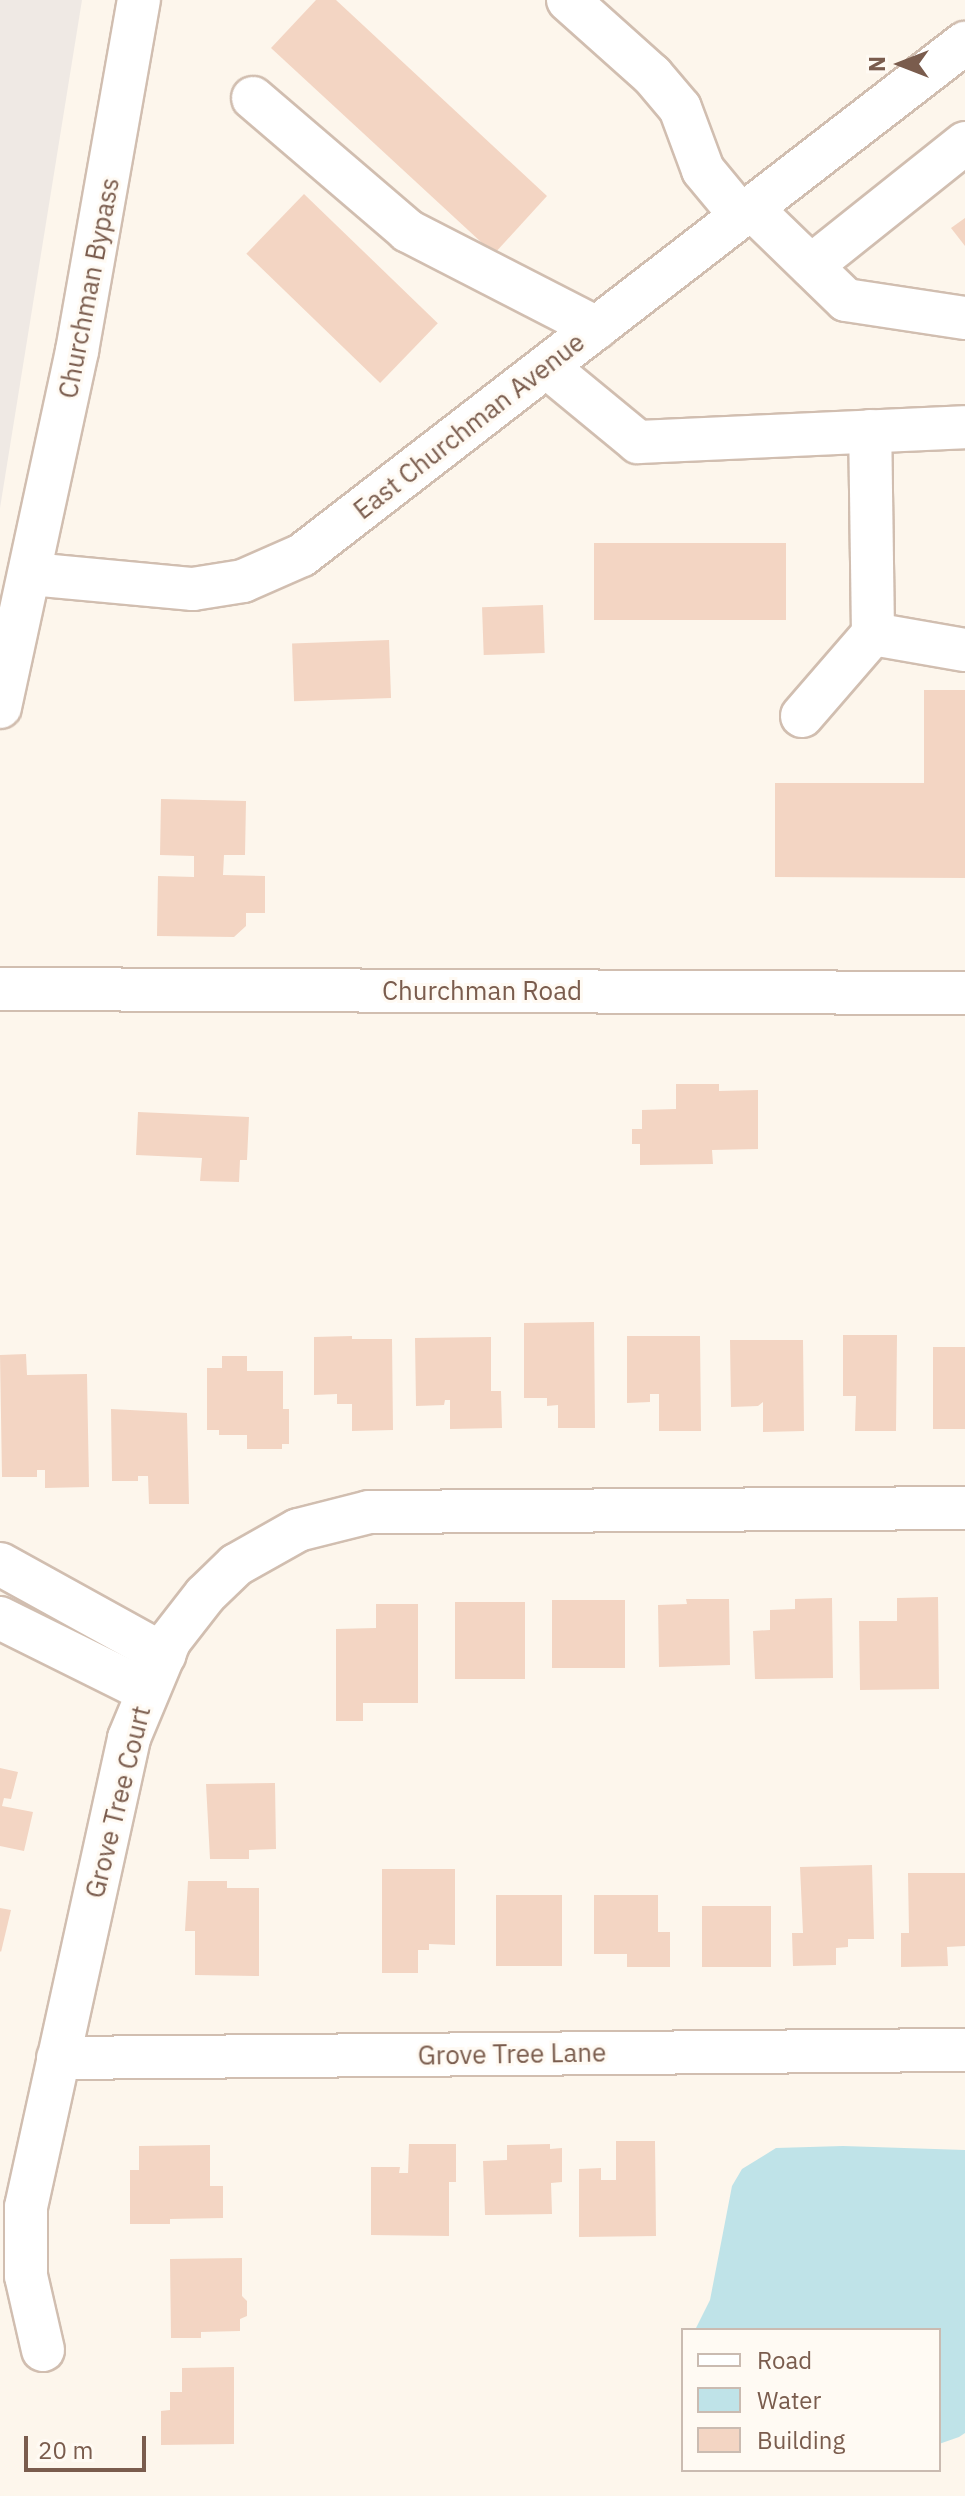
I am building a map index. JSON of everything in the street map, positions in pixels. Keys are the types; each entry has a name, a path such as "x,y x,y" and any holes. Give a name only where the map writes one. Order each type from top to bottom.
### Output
{"street":[{"name":"Churchman Bypass","path":"31,574 83,320 133,0"},
{"path":"568,0 652,75 680,108 703,170 846,300 965,318"},
{"name":"East Churchman Avenue","path":"31,574 193,589 228,585 274,570 302,555 965,43"},
{"path":"253,98 408,231 597,328"},
{"path":"811,266 965,143"},
{"path":"547,367 638,442 965,427"},
{"path":"802,716 873,634 870,431"},
{"path":"0,707 31,574"},
{"path":"873,634 965,650"},
{"name":"Churchman Road","path":"0,989 965,993"},
{"name":"Grove Tree Court","path":"43,2350 26,2276 26,2207 129,1738 177,1630 205,1595 236,1565 282,1537 316,1523 369,1512 965,1508"},
{"path":"0,1564 156,1673"},
{"path":"0,1618 156,1673"},
{"name":"Grove Tree Lane","path":"58,2058 965,2050"}],"shaded area":[{"path":"0,0 82,0 0,508"}],"water":[{"path":"843,2146 965,2150 965,2433 959,2437 941,2443 941,2328 696,2328 710,2300 732,2186 742,2169 776,2148"}],"building":[{"path":"316,0 336,0 547,196 494,254 271,48"},
{"path":"304,194 438,323 380,383 246,254"},
{"path":"965,218 965,246 951,228"},
{"path":"594,543 786,543 786,620 594,620"},
{"path":"543,605 545,653 484,655 482,607"},
{"path":"389,640 391,698 294,701 292,643"},
{"path":"924,690 965,690 965,878 775,877 775,783 924,783"},
{"path":"161,799 246,801 245,855 224,855 223,875 265,876 265,913 246,913 246,926 234,937 157,936 158,876 194,877 194,856 160,855"},
{"path":"676,1084 719,1084 719,1091 758,1090 758,1149 712,1150 713,1164 640,1165 640,1144 632,1144 632,1129 642,1129 642,1110 676,1109"},
{"path":"138,1112 249,1117 247,1160 240,1160 239,1182 200,1181 202,1158 136,1155"},
{"path":"594,1322 595,1428 558,1428 558,1405 547,1406 547,1398 524,1398 524,1323"},
{"path":"843,1335 897,1335 896,1431 855,1431 856,1396 843,1396"},
{"path":"352,1336 352,1339 392,1339 393,1430 352,1431 352,1404 337,1404 337,1394 314,1395 314,1337"},
{"path":"627,1336 700,1336 701,1431 659,1431 659,1394 650,1394 650,1402 627,1403"},
{"path":"491,1337 491,1391 501,1391 502,1428 450,1429 450,1400 445,1400 444,1405 416,1406 415,1338"},
{"path":"730,1340 803,1340 804,1431 763,1432 763,1402 758,1406 731,1407"},
{"path":"933,1347 965,1347 965,1429 933,1429"},
{"path":"26,1354 27,1375 87,1374 89,1487 45,1488 45,1470 37,1470 37,1477 2,1477 0,1355"},
{"path":"222,1356 247,1356 247,1371 283,1371 283,1409 289,1409 289,1444 282,1444 282,1449 247,1449 247,1435 219,1435 219,1430 207,1430 207,1368 222,1368"},
{"path":"111,1409 187,1413 189,1504 149,1504 148,1476 138,1476 138,1481 112,1481"},
{"path":"938,1597 939,1689 860,1690 859,1621 897,1621 897,1598"},
{"path":"832,1598 833,1678 755,1679 753,1631 770,1630 770,1610 795,1609 795,1599"},
{"path":"686,1599 729,1599 730,1665 659,1667 658,1605 687,1604"},
{"path":"552,1600 625,1600 625,1668 552,1668"},
{"path":"455,1602 525,1602 525,1679 455,1679"},
{"path":"376,1604 418,1604 418,1703 363,1703 363,1721 336,1721 336,1629 376,1628"},
{"path":"0,1768 18,1772 11,1799 4,1798 2,1806 33,1812 24,1851 0,1846"},
{"path":"275,1783 276,1849 249,1850 249,1859 210,1859 206,1784"},
{"path":"872,1865 874,1939 848,1939 848,1947 836,1948 836,1965 793,1966 792,1933 803,1933 800,1867"},
{"path":"382,1869 455,1869 455,1945 429,1944 429,1950 418,1950 418,1973 382,1973"},
{"path":"908,1873 965,1873 965,1946 947,1947 948,1966 901,1967 901,1933 909,1933"},
{"path":"188,1881 227,1881 227,1888 259,1888 259,1976 195,1975 195,1931 185,1931"},
{"path":"496,1895 562,1895 562,1966 496,1966"},
{"path":"594,1895 658,1895 658,1932 670,1932 670,1967 627,1967 627,1954 594,1954"},
{"path":"702,1906 771,1906 771,1967 702,1967"},
{"path":"0,1908 11,1910 1,1952 0,1951"},
{"path":"616,2141 655,2141 656,2236 579,2237 579,2169 601,2168 601,2180 616,2180"},
{"path":"409,2144 456,2144 456,2182 449,2182 449,2236 371,2235 371,2167 400,2167 399,2173 408,2173"},
{"path":"550,2144 550,2149 562,2148 562,2182 551,2183 552,2214 485,2215 483,2161 507,2160 507,2145"},
{"path":"210,2145 210,2186 223,2186 223,2218 170,2219 170,2224 130,2224 130,2170 139,2170 139,2146"},
{"path":"242,2258 242,2296 247,2301 247,2316 240,2319 240,2331 201,2332 201,2338 171,2338 170,2259"},
{"path":"234,2367 234,2444 161,2445 161,2411 170,2410 170,2392 182,2392 182,2368"}]}
